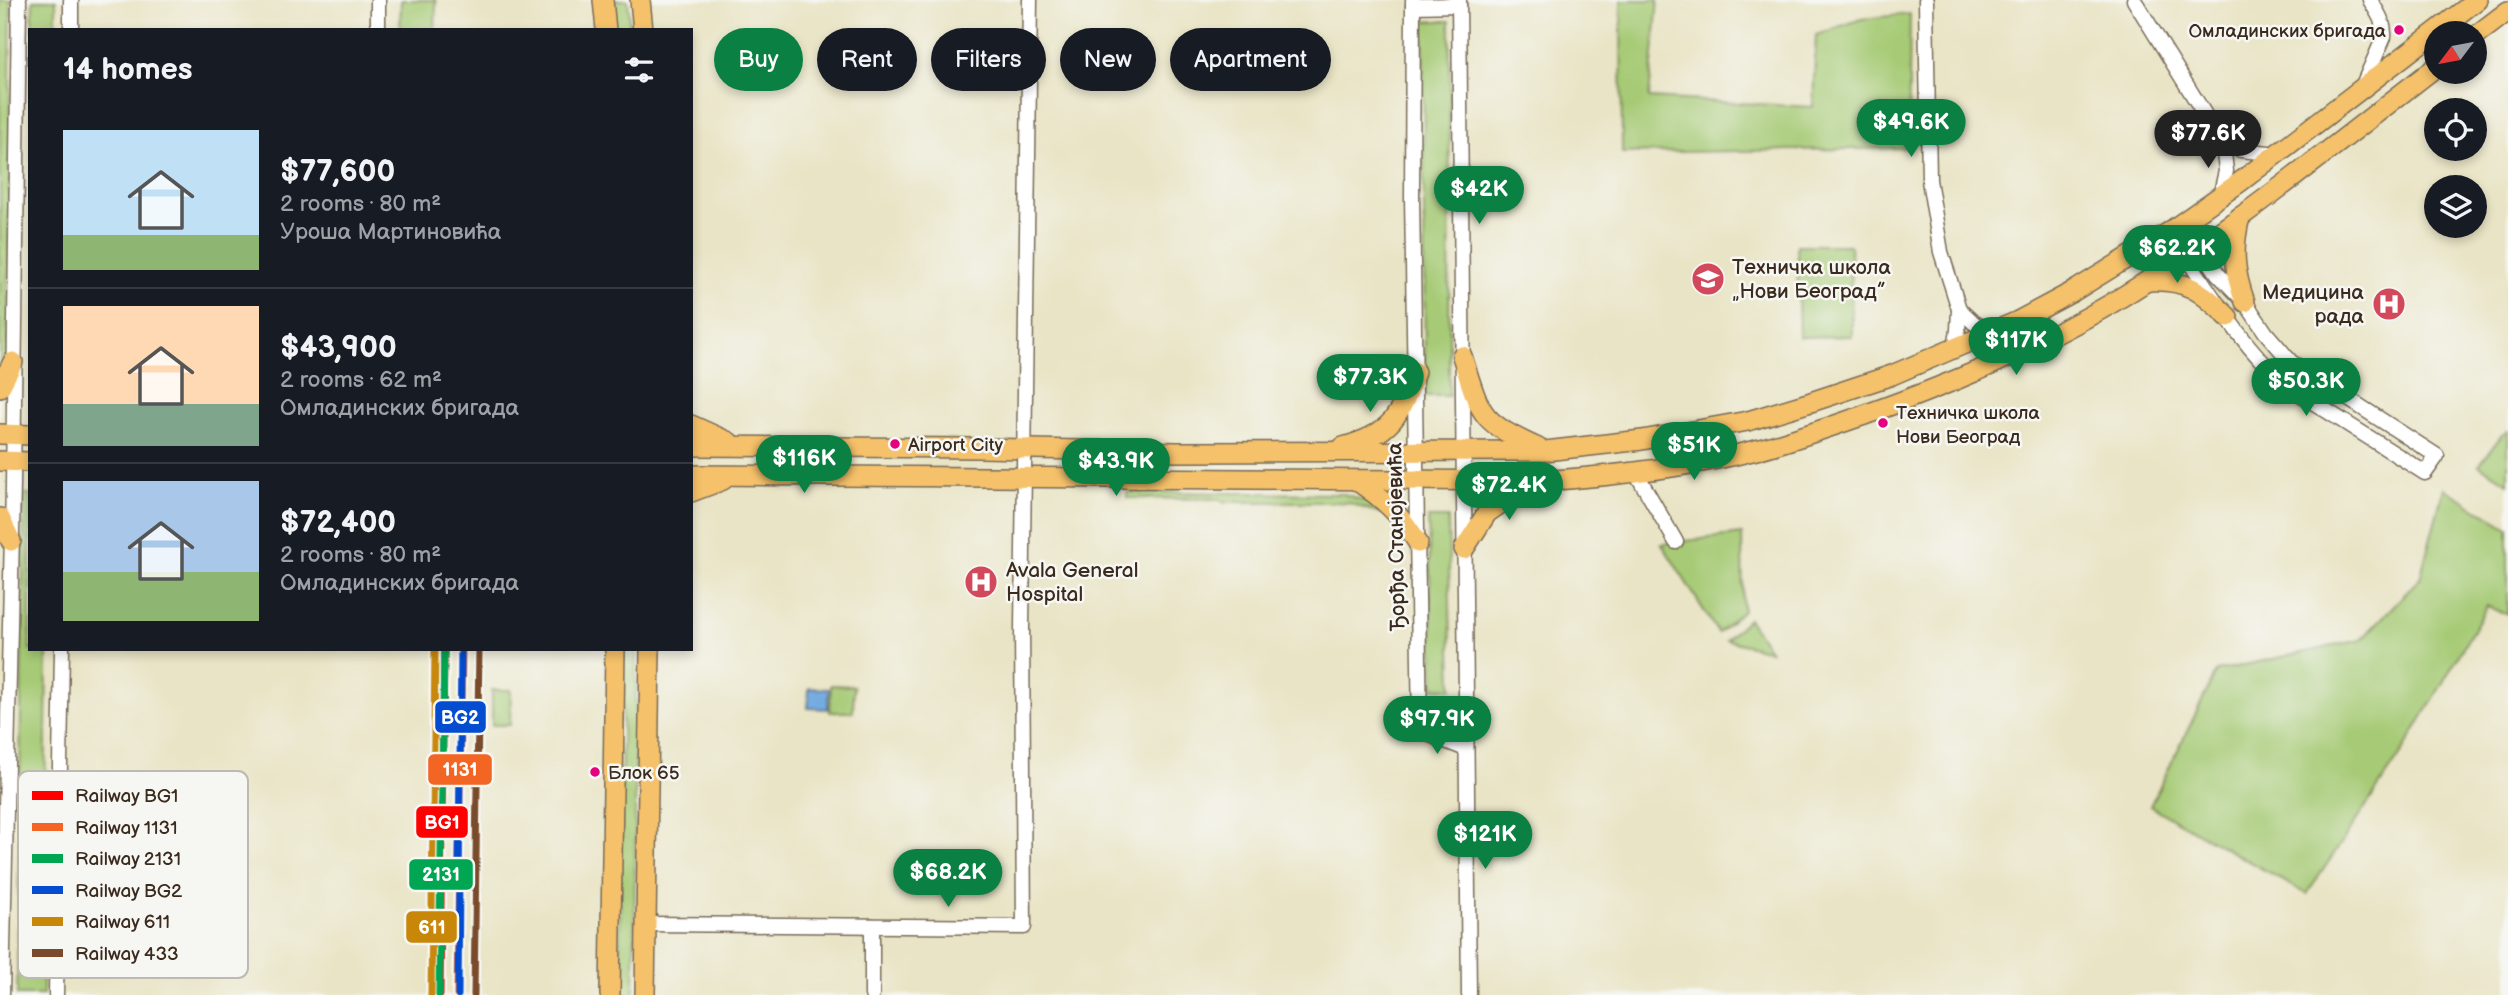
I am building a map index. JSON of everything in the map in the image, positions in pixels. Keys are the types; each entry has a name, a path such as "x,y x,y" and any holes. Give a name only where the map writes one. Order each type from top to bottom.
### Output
{"main road":[{"path":"603,0 606,28"},
{"path":"640,0 643,28"},
{"path":"693,446 1323,453 1545,452 1653,438 1748,421 1892,375 1992,333 2074,291 2220,197 2477,0"},
{"path":"2487,27 2508,11"},
{"path":"693,475 1542,481 1635,471 1755,450 1801,437 1936,389 2022,352 2147,281 2192,251 2424,76"},
{"path":"2240,217 2234,239 2234,260 2237,281 2245,302"},
{"path":"2147,281 2166,280 2202,292 2228,317"},
{"path":"1462,356 1483,414 1507,433 1545,452"},
{"path":"0,387 13,362"},
{"path":"1323,453 1359,443 1391,425 1415,372"},
{"path":"693,426 740,447"},
{"path":"693,491 739,475"},
{"path":"1357,480 1397,512 1418,543"},
{"path":"1464,549 1487,513 1542,481"},
{"path":"0,518 11,541"},
{"path":"610,995 615,651"},
{"path":"645,995 650,651"}],"street":[{"path":"2,995 14,461 19,0"},
{"path":"71,0 71,28"},
{"path":"378,0 378,28"},
{"path":"646,924 1024,927 1023,450 1030,0"},
{"path":"1926,0 1929,180 1941,252 1959,309 1955,349"},
{"path":"2134,0 2223,144 2226,171 2220,197"},
{"path":"2361,88 2384,37 2381,18 2370,0"},
{"path":"1413,3 1459,3 1469,995"},
{"name":"Ђорђа Станојевића","path":"1413,3 1412,196 1420,731 1466,749"},
{"path":"2223,144 2241,150 2278,154"},
{"path":"2175,227 2192,251 2228,317 2271,372 2286,385 2425,473 2437,456 2291,362 2266,333 2245,302 2192,251"},
{"path":"1959,309 1974,323 1992,333"},
{"path":"1635,471 1676,542"},
{"path":"60,771 62,651"},
{"path":"872,926 872,995"}],"green space":[{"path":"0,0 11,0 7,357 0,373"},
{"path":"33,0 56,0 56,28 32,28"},
{"path":"401,0 436,0 435,28 400,28"},
{"path":"612,0 628,0 630,28 614,28"},
{"path":"1621,0 1658,0 1649,98 1813,107 1816,35 1861,19 1910,14 1908,148 1622,153"},
{"path":"1423,21 1450,21 1449,396 1425,396"},
{"path":"1797,245 1850,245 1852,336 1799,337"},
{"path":"2508,431 2508,483 2479,465"},
{"path":"2444,488 2508,528 2508,615 2487,606 2405,748 2307,894 2150,806 2217,671 2361,640 2420,578"},
{"path":"1127,492 1344,494 1383,509 1379,513 1349,503 1334,502 1225,502 1217,499 1127,498"},
{"path":"24,494 28,494 28,651 47,651 46,771 20,771"},
{"path":"1428,518 1448,518 1452,689 1434,688"},
{"path":"1742,534 1743,611 1718,633 1662,544"},
{"path":"1748,619 1770,651 1726,640"},
{"path":"623,651 636,651 634,995 619,995"},
{"path":"831,685 854,686 853,712 830,712"},
{"path":"492,690 511,690 510,725 492,725"},
{"path":"18,923 18,978 43,978 43,995 17,995"}],"water":[{"path":"809,688 829,689 828,709 808,708"}],"rail line":[{"name":"611","path":"431,995 435,651"},
{"name":"BG1","path":"440,995 444,651"},
{"name":"2131","path":"439,995 444,651"},
{"name":"BG2","path":"458,995 461,651"},
{"name":"1131","path":"457,995 462,651"},
{"name":"433","path":"474,995 479,651"}],"place":[{"name":"Омладинских бригада","path":"2399,30"},
{"name":"Техничка школа „Нови Београд”","path":"1708,279"},
{"name":"Медицина рада","path":"2389,304"},
{"name":"Техничка школа Нови Београд","path":"1883,423"},
{"name":"Airport City","path":"895,444"},
{"name":"Avala General Hospital","path":"981,582"},
{"name":"Блок 65","path":"595,772"}]}
